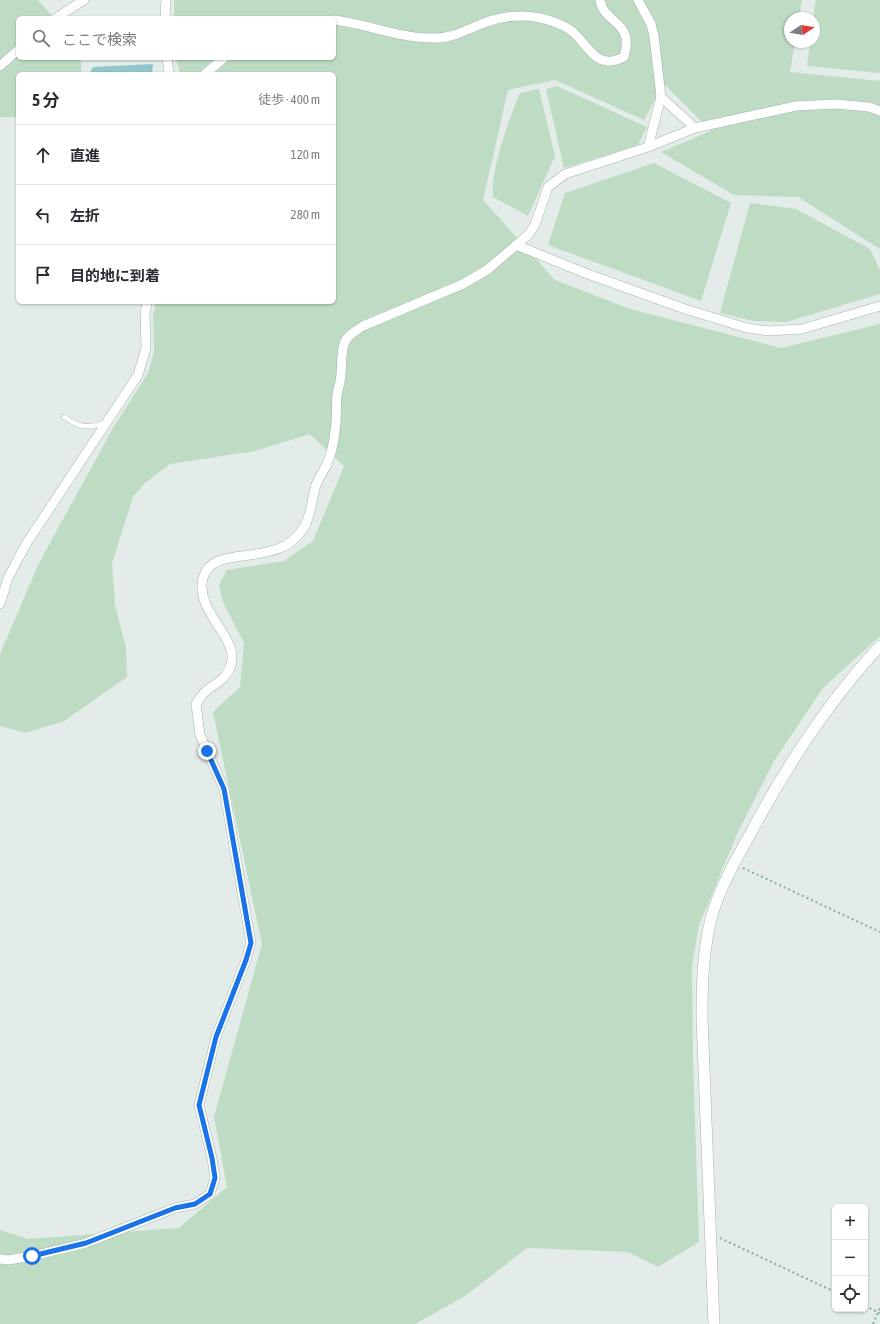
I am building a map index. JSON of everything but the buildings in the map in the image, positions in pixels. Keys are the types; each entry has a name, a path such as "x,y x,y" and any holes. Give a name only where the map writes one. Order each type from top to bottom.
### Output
{"street":[{"path":"59,16 84,0"},
{"path":"165,16 166,0"},
{"path":"336,20 423,38 437,38 448,37 508,15 535,16 564,26 574,33 595,56 605,61 615,61 624,57 626,36 622,28 602,8 600,0"},
{"path":"638,0 651,24 654,36 662,97 648,147"},
{"path":"0,66 16,52"},
{"path":"167,60 169,72"},
{"path":"207,72 222,60"},
{"path":"662,97 695,128"},
{"path":"0,1259 8,1260 32,1256 86,1243 175,1208 195,1204 210,1194 215,1178 199,1105 216,1037 246,960 251,943 224,789 200,735 197,720 196,704 205,691 222,681 232,664 232,652 228,640 216,624 206,606 202,589 204,578 212,564 221,560 260,554 282,548 293,541 306,524 316,484 328,464 335,434 337,395 341,376 344,343 351,334 363,326 463,284 487,270 528,235 535,224 543,197 548,187 565,174 648,147 695,128 796,106 836,104 869,106 880,111"},
{"path":"516,245 585,273 685,309 746,328 768,331 802,329 880,306"},
{"path":"0,604 8,578 26,544 138,375 144,361 146,348 145,315 147,304"},
{"path":"714,1324 702,1018 702,973 712,915 733,864 762,809 822,717 858,670 880,646"}],"lane":[{"path":"64,417 78,426 91,428 108,422"}],"path":[{"path":"733,864 880,932"},
{"path":"711,1234 832,1291"},
{"path":"868,1308 879,1313"},
{"path":"872,1324 879,1313 880,1308"}],"green space":[{"path":"0,0 38,0 52,16 16,16 16,60 81,60 81,72 16,72 16,117 0,117"},
{"path":"174,0 802,0 800,12 784,12 784,48 794,48 790,72 880,81 880,249 798,197 734,195 661,152 711,131 664,84 644,120 555,80 508,90 483,200 555,280 630,309 781,348 880,324 880,636 823,688 774,761 738,832 699,925 692,966 693,1061 699,1242 658,1267 628,1252 527,1248 465,1296 415,1324 0,1324 0,1230 28,1239 179,1228 227,1187 214,1117 262,944 213,712 240,687 244,643 223,602 219,585 227,570 284,561 313,541 344,466 310,434 255,451 170,464 145,483 133,497 112,563 115,605 126,648 127,677 64,721 26,733 0,726 0,655 39,563 113,428 148,373 154,351 153,315 156,304 336,304 336,72 180,72 176,60 336,60 336,16 174,16"},
{"path":"816,0 880,0 880,73 807,66 809,48 820,48 820,12 814,12"},
{"path":"557,86 647,127 638,145 564,168 546,89"},
{"path":"539,89 555,156 528,216 493,197 494,173 501,145 520,93"},
{"path":"654,163 731,203 701,301 548,245 565,193"},
{"path":"750,203 796,209 870,249 880,270 880,294 786,322 753,321 720,313"}],"water":[{"path":"153,64 152,72 90,72 93,67"}],"route":[{"path":"32,1256 86,1243 175,1208 195,1204 210,1194 215,1178 212,1158 199,1105 216,1037 246,960 251,943 235,860 233,835 224,789 207,751"}]}
